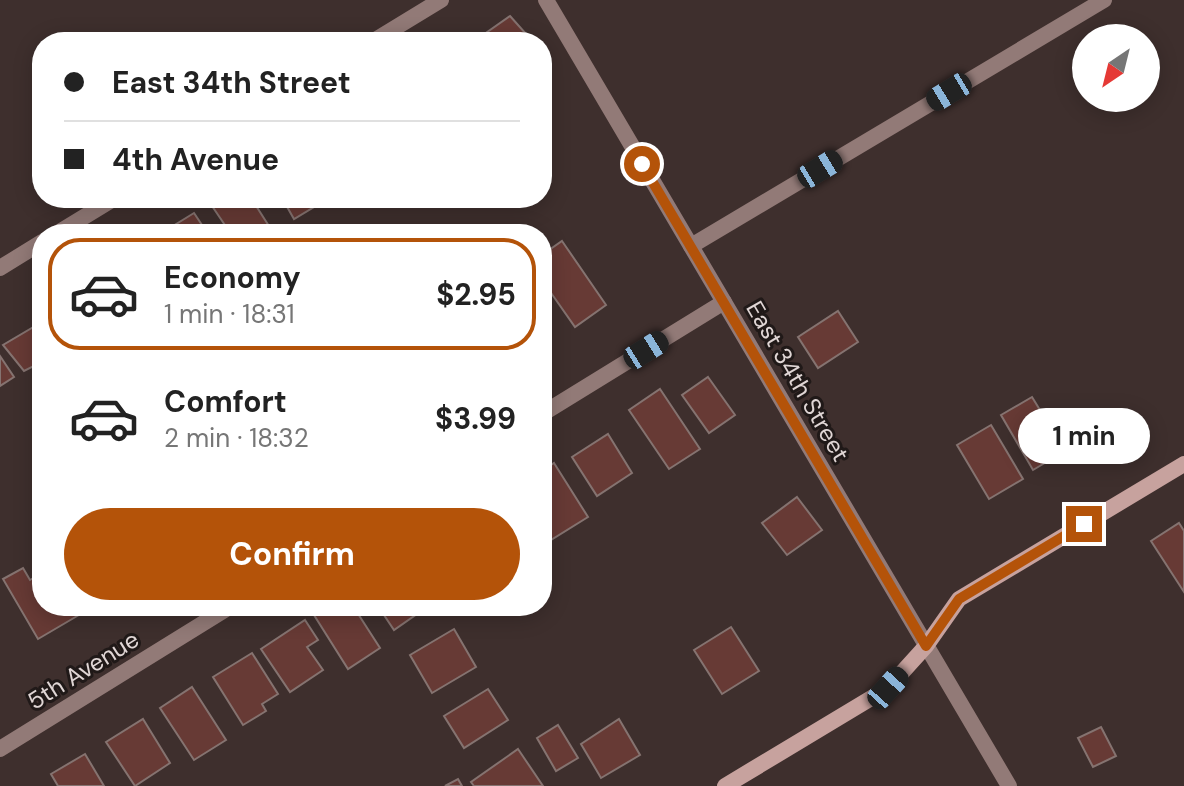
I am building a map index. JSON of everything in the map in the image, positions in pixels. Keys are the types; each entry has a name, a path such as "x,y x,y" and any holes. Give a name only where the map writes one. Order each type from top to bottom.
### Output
{"main road":[{"path":"725,786 888,688 926,646 959,599 1184,464"}],"street":[{"path":"388,32 441,0"},
{"name":"East 34th Street","path":"546,0 1009,786"},
{"path":"691,246 1104,0"},
{"path":"72,224 99,208"},
{"path":"0,268 32,248"},
{"path":"552,408 724,302"},
{"name":"5th Avenue","path":"0,749 215,616"}],"building":[{"path":"510,16 524,32 487,32"},
{"path":"213,208 257,208 268,224 224,224"},
{"path":"288,208 312,208 294,219"},
{"path":"194,213 201,224 176,224"},
{"path":"562,241 606,305 575,327 552,294 552,248"},
{"path":"838,311 858,342 818,368 798,337"},
{"path":"32,328 32,367 24,371 3,345"},
{"path":"0,356 14,377 0,386"},
{"path":"708,377 735,415 709,433 682,395"},
{"path":"660,389 700,449 669,469 629,410"},
{"path":"1032,397 1065,451 1033,470 1001,415"},
{"path":"991,425 1023,479 989,499 957,445"},
{"path":"608,434 632,473 597,496 572,457"},
{"path":"554,463 588,517 552,539"},
{"path":"797,497 822,530 787,555 762,523"},
{"path":"1179,523 1184,531 1184,592 1151,541"},
{"path":"23,568 32,579 32,616 77,616 38,639 3,579"},
{"path":"315,616 359,616 380,648 348,669"},
{"path":"385,616 414,616 394,630"},
{"path":"305,620 318,640 307,647 323,670 290,692 261,649"},
{"path":"731,627 759,671 722,694 694,650"},
{"path":"454,629 476,667 432,693 410,655"},
{"path":"252,653 278,694 262,704 266,711 243,725 213,677"},
{"path":"192,687 226,740 194,760 160,708"},
{"path":"488,689 508,720 464,748 444,716"},
{"path":"143,719 170,763 135,786 106,742"},
{"path":"619,719 640,755 601,778 581,744"},
{"path":"558,725 578,758 556,771 537,738"},
{"path":"1101,727 1116,756 1093,767 1078,738"},
{"path":"518,749 543,786 474,786 471,782"},
{"path":"85,754 104,786 58,786 51,774"},
{"path":"458,779 462,786 445,786"}],"route":[{"path":"642,164 926,646 959,599 1084,524"}]}
